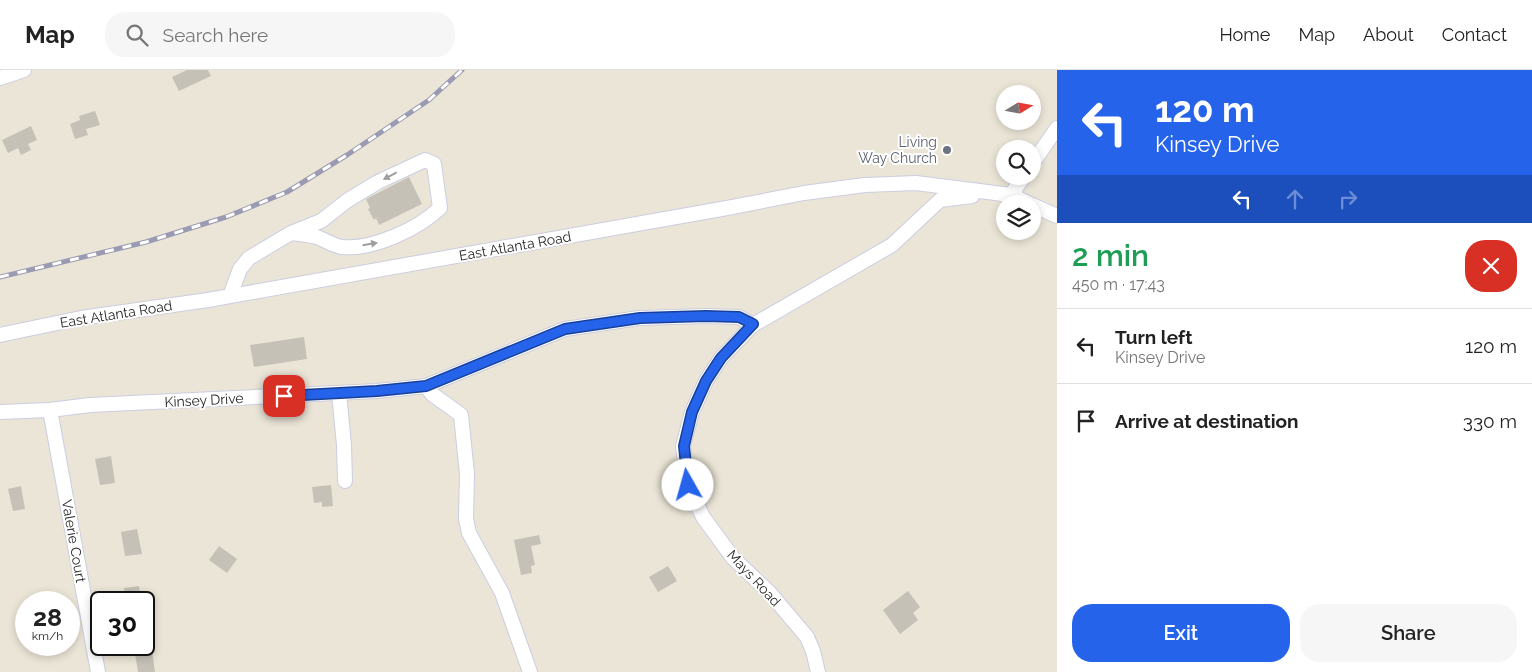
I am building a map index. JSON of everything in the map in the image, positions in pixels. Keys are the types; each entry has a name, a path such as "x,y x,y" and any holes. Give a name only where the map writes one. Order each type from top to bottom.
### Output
{"street":[{"path":"0,78 24,70"},
{"path":"1041,151 1057,128"},
{"path":"230,296 240,269 249,258 291,234 321,221 348,200 410,166 425,160 434,164 440,208 396,236 374,245 342,247 304,234 291,234"},
{"name":"East Atlanta Road","path":"0,335 82,318 230,296 727,208 804,192 865,185 916,183 1011,195"},
{"path":"1011,195 1018,185"},
{"name":"Mays Road","path":"818,672 807,636 769,592 733,558 703,517 688,485 684,446 692,412 706,381 721,358 753,324 892,245 940,200 967,196 996,195"},
{"name":"East Atlanta Road","path":"1041,209 1057,216"},
{"path":"321,221 323,240"},
{"name":"Kinsey Drive","path":"0,412 50,410 90,405 339,393 426,386 565,329 640,318 706,316 739,317 753,324"},
{"path":"426,386 432,394 461,415 467,474 466,519 469,533 502,593 530,672"},
{"path":"339,393 345,481"},
{"name":"Valerie Court","path":"50,410 98,672"}],"building":[{"path":"187,70 208,70 211,76 179,91 172,77"},
{"path":"95,111 100,125 86,129 88,135 75,139 70,124 80,120 79,116"},
{"path":"31,126 37,140 28,144 31,150 21,155 18,148 8,153 2,140"},
{"path":"409,177 422,204 379,225 368,209 370,208 366,199"},
{"path":"304,337 307,359 254,367 250,345"},
{"path":"111,456 115,483 100,485 95,459"},
{"path":"331,485 333,506 322,507 322,502 314,503 312,487"},
{"path":"21,486 25,509 13,511 8,489"},
{"path":"137,529 142,554 125,556 121,532"},
{"path":"539,535 541,544 531,546 535,565 531,566 532,573 521,575 514,540"},
{"path":"219,546 237,559 227,573 209,560"},
{"path":"668,566 677,581 658,592 649,577"},
{"path":"139,586 140,591 124,591 124,588"},
{"path":"908,591 920,607 913,613 918,620 900,634 883,610"},
{"path":"135,656 153,656 155,672 138,672"}],"railway":[{"path":"0,277 146,242 226,217 287,192 347,155 429,100 462,70"}],"place":[{"name":"Living Way Church","path":"947,150"}],"route":[{"path":"284,396 377,391 426,386 565,329 640,318 739,317 753,324 721,358 706,381 692,412 684,446 688,485"}]}
